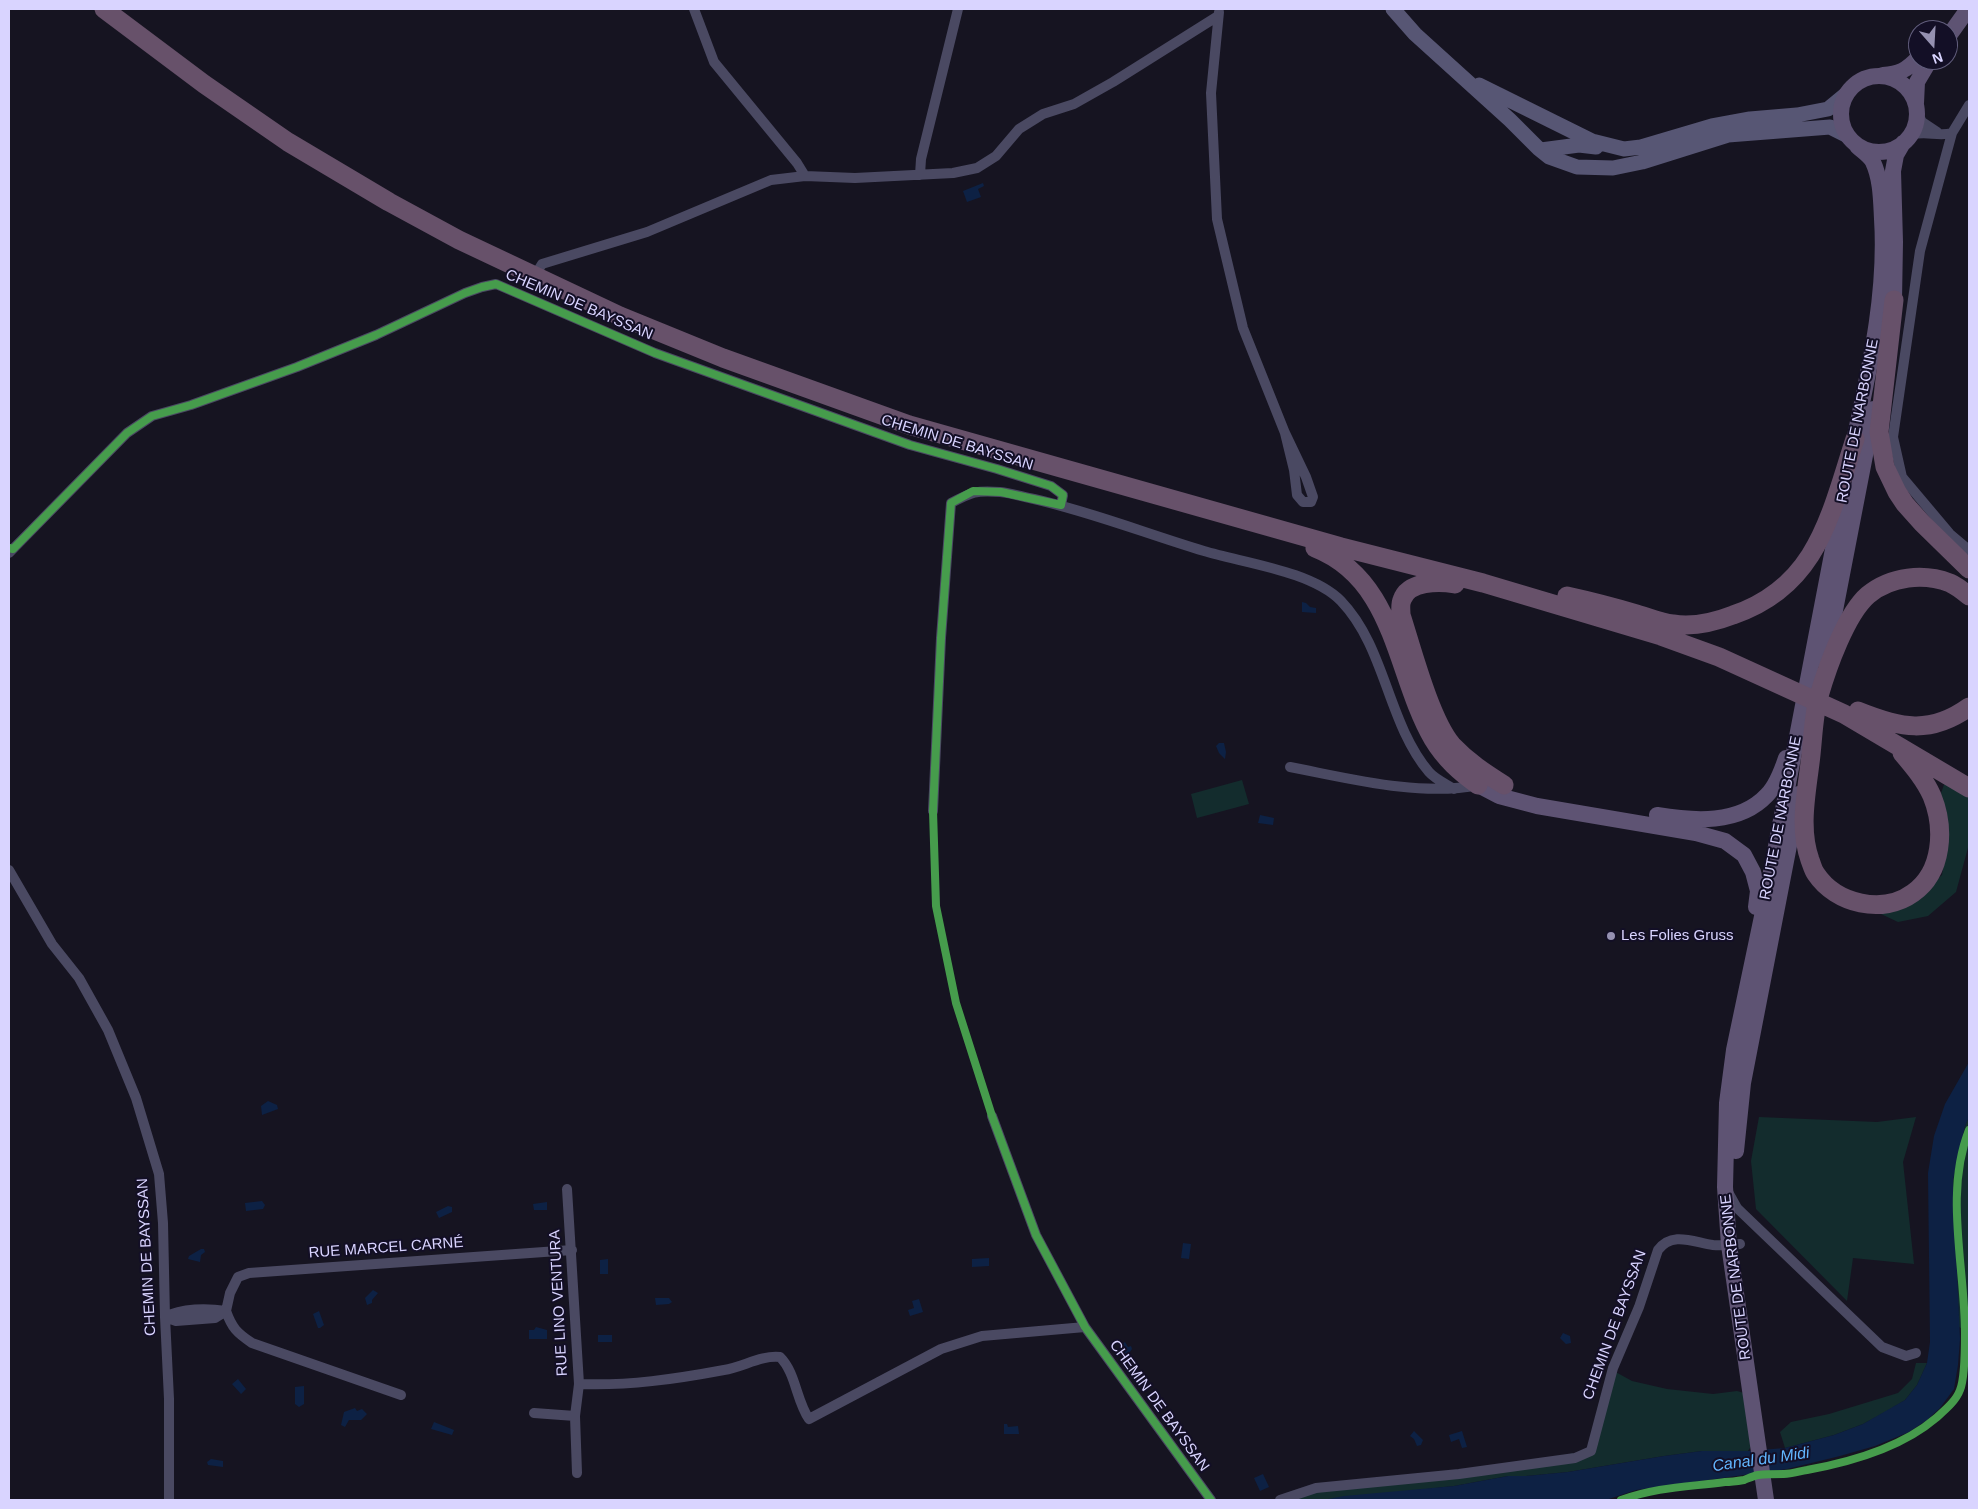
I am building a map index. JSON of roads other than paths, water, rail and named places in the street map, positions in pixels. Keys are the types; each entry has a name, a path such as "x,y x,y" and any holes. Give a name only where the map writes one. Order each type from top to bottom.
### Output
{"highway":[{"path":"104,9 204,84 288,142 389,202 459,240 534,277 672,338 909,425 1382,558 1483,583 1661,636 1780,679"},
{"path":"1894,300 1879,432 1885,467 1897,492 1906,504 1922,523 1969,569"},
{"path":"836,397 921,419 1358,544 1540,590 1593,601 1673,624 1718,621 1748,610 1770,598 1797,574 1818,544 1830,515 1855,439"},
{"path":"1188,504 1327,552 1351,571 1368,588 1378,603 1392,635 1421,716 1434,740 1453,766 1504,785"},
{"path":"1876,732 1898,750 1917,772 1932,796 1938,815 1940,840 1936,862 1928,878 1914,893 1894,902 1870,904 1849,901 1830,890 1816,874 1808,853 1804,832 1804,808 1818,697 1840,636 1854,612 1868,595 1887,584 1907,578 1931,577 1952,584 1969,596"},
{"path":"1476,776 1451,743 1435,715 1401,615 1402,599 1408,590 1422,584 1445,582 1589,614"},
{"path":"1540,590 1702,642 1844,710 1969,782"},
{"path":"1844,710 1914,727 1933,725 1955,717 1969,707"},
{"path":"1844,710 1876,732 1969,788"}],"main road":[{"path":"1948,20 1956,9"},
{"path":"1958,23 1968,9"},
{"path":"1908,69 1896,74 1878,75 1859,81 1845,96 1840,116 1843,127 1852,141 1868,151 1881,152 1893,149 1907,139 1917,120 1917,82 1924,70"},
{"path":"1878,75 1902,82 1910,92 1917,107"},
{"name":"ROUTE DE NARBONNE","path":"1735,1245 1738,1208 1737,1134 1743,1083 1894,300 1893,171 1896,155 1907,139"},
{"name":"ROUTE DE NARBONNE","path":"1770,1494 1725,1187 1727,1103 1734,1050 1800,723 1880,299 1884,245 1882,202 1877,173 1872,160 1852,141"},
{"path":"1504,785 1536,795 1676,818 1702,820 1723,818 1747,810 1768,795 1781,771 1800,723"},
{"path":"1476,776 1499,796 1537,806 1696,833 1725,841 1744,855 1753,872 1758,891 1744,1002"}],"street":[{"path":"694,9 714,62 797,163 804,176"},
{"path":"920,175 921,159 958,9"},
{"path":"1393,9 1415,34 1549,157 1577,167 1613,168 1642,162 1728,135 1830,127 1852,141"},
{"path":"534,277 542,264 646,232 771,180 804,176 855,178 920,175 953,173 977,168 996,156 1019,129 1043,114 1074,104 1098,91 1219,12"},
{"path":"1219,12 1211,93 1217,219 1243,328 1285,433 1306,477 1313,497 1311,502 1303,502 1297,495 1294,470 1285,433"},
{"path":"1462,76 1592,141 1624,149"},
{"path":"1541,150 1579,145 1614,152 1641,147 1712,126 1750,119 1828,110 1845,96"},
{"path":"1969,105 1952,133 1920,251 1893,437 1902,477 1950,534 1969,550"},
{"path":"1917,107 1922,122 1940,134"},
{"path":"1907,139 1926,132 1952,133"},
{"name":"CHEMIN DE BAYSSAN","path":"10,550 127,433 152,416 191,405 296,367 376,334 465,293 496,284 656,353 789,402 910,445 998,468 1051,486 1063,495 1061,505"},
{"path":"933,811 941,638 950,503 973,491 1001,492 1061,505 1205,552 1293,575 1320,586 1339,599 1356,618 1368,641 1414,751 1430,773 1454,789"},
{"path":"1290,767 1376,783 1435,790 1454,789 1476,776"},
{"name":"CHEMIN DE BAYSSAN","path":"9,870 52,944 79,978 94,1002 108,1030 136,1098 159,1174 163,1223 169,1399 168,1500"},
{"name":"CHEMIN DE BAYSSAN","path":"992,1116 1036,1235 1086,1327 1211,1500"},
{"path":"1725,1187 1738,1208 1882,1347 1906,1356 1916,1353"},
{"name":"RUE LINO VENTURA","path":"567,1188 579,1384 575,1416 577,1473"},
{"name":"CHEMIN DE BAYSSAN","path":"1280,1500 1316,1488 1459,1474 1575,1458 1583,1455 1590,1450 1613,1368 1639,1307 1658,1250 1662,1244 1670,1240 1679,1239 1714,1245 1735,1245"},
{"name":"RUE MARCEL CARNÉ","path":"226,1311 230,1293 238,1277 249,1273 572,1250"},
{"path":"165,1316 176,1321 215,1318 226,1311 230,1323 238,1333 252,1343 402,1395"},
{"path":"579,1384 611,1385 683,1378 728,1370 771,1356 780,1357 787,1364 802,1408 810,1419 941,1349 982,1336 1086,1327"},
{"path":"534,1413 575,1416"}],"water":[{"path":"983,183 984,186 978,189 981,197 967,202 963,191"},
{"path":"1302,602 1316,608 1316,613 1302,612"},
{"path":"1219,743 1224,743 1225,759 1219,753 1216,746"},
{"path":"1260,815 1274,818 1273,825 1258,823"},
{"name":"Canal du Midi","path":"1969,1062 1969,1117 1965,1126 1953,1180 1960,1339 1958,1365 1954,1389 1940,1408 1927,1420 1909,1432 1875,1446 1840,1456 1787,1469 1636,1490 1606,1500 1323,1500 1344,1496 1454,1486 1508,1476 1568,1472 1702,1451 1748,1451 1785,1448 1834,1435 1863,1424 1905,1400 1917,1385 1927,1363 1930,1342 1928,1173 1934,1136 1945,1104"},
{"path":"268,1101 277,1105 278,1109 262,1115 261,1106"},
{"path":"262,1201 265,1205 263,1209 246,1211 245,1203"},
{"path":"547,1202 547,1210 534,1210 533,1204"},
{"path":"448,1206 452,1207 452,1212 439,1218 436,1212"},
{"path":"1183,1243 1191,1244 1189,1259 1181,1258"},
{"path":"204,1249 205,1252 201,1255 200,1262 188,1259 189,1256"},
{"path":"989,1258 989,1266 972,1267 972,1259"},
{"path":"608,1259 608,1274 600,1274 600,1260"},
{"path":"373,1290 378,1293 372,1300 372,1303 367,1305 365,1298"},
{"path":"655,1298 669,1298 672,1302 656,1305"},
{"path":"919,1299 923,1312 910,1316 908,1310 914,1308 912,1301"},
{"path":"319,1311 324,1325 318,1328 313,1314"},
{"path":"536,1327 547,1330 547,1339 529,1339 529,1330 534,1330"},
{"path":"1563,1333 1570,1336 1571,1343 1566,1344 1560,1338"},
{"path":"598,1335 612,1335 612,1342 598,1342"},
{"path":"1125,1342 1132,1349 1127,1356 1122,1354 1123,1350 1119,1346"},
{"path":"238,1379 246,1389 241,1394 232,1384"},
{"path":"304,1386 304,1404 299,1407 295,1404 295,1387"},
{"path":"355,1408 357,1411 362,1409 367,1414 361,1420 349,1420 345,1427 341,1425 344,1412"},
{"path":"434,1422 454,1430 452,1435 431,1429"},
{"path":"1004,1424 1007,1424 1008,1427 1018,1426 1019,1434 1004,1434"},
{"path":"1414,1431 1423,1440 1421,1445 1417,1446 1414,1439 1410,1436"},
{"path":"1462,1431 1467,1447 1462,1448 1459,1439 1451,1442 1449,1435"},
{"path":"211,1459 223,1461 223,1467 208,1465 207,1462"},
{"path":"1263,1474 1269,1487 1260,1491 1254,1478"}],"place":[{"name":"Les Folies Gruss","path":"1611,936"}]}
